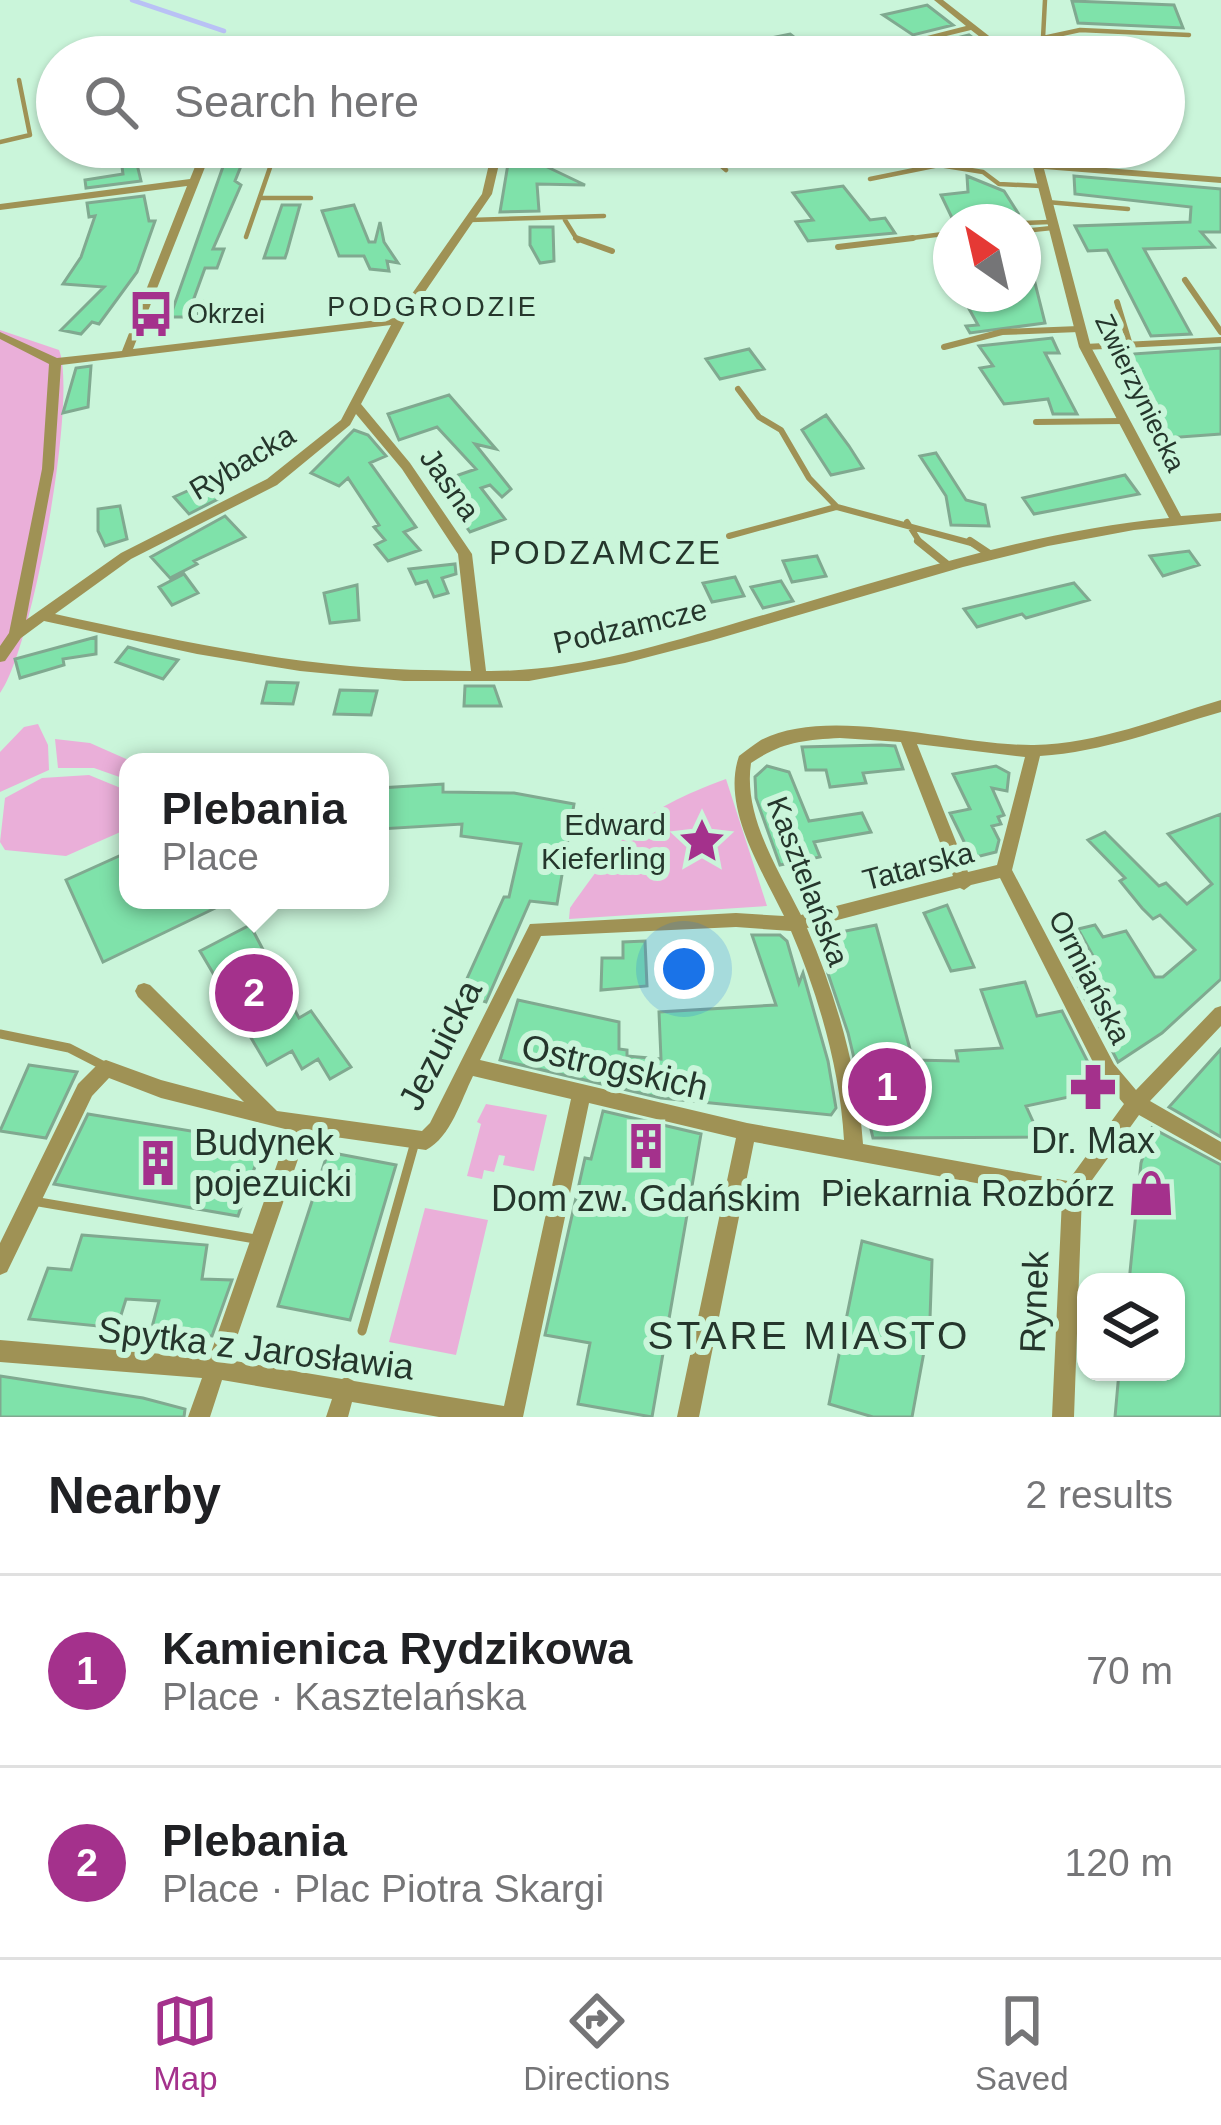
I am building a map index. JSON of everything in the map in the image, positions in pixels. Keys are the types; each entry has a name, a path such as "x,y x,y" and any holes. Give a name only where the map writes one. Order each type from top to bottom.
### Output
{"street":[{"path":"938,0 983,36"},
{"path":"936,36 971,27"},
{"path":"127,350 200,168"},
{"name":"Rybacka","path":"16,634 127,556 272,482 313,454 357,407 399,321 488,194 494,168"},
{"name":"Zwierzyniecka","path":"1037,168 1085,346 1176,519"},
{"path":"1062,168 1221,181"},
{"path":"0,207 194,182"},
{"path":"0,335 55,362 399,321"},
{"path":"0,658 16,634 48,469 55,362"},
{"name":"Jasna","path":"357,407 406,466 465,554 478,676"},
{"name":"Podzamcze","path":"43,616 263,664 534,675 651,653 993,556 1176,519 1221,517"},
{"path":"964,883 907,737 1034,751 1103,739 1221,706"},
{"name":"Kasztelańska","path":"854,1149 850,1104 796,924 781,899 739,775 754,750 779,738 862,733 907,737"},
{"name":"Tatarska","path":"536,929 736,920 796,924 1004,870 1034,751"},
{"name":"Ormiańska","path":"1004,870 1107,1070 1136,1103"},
{"name":"Jezuicka","path":"106,1067 161,1089 274,1119 426,1141 437,1129 536,929"},
{"path":"144,991 274,1119"},
{"path":"688,1417 747,1132 1072,1190 1136,1103 1221,1014"},
{"name":"Ostrogskich","path":"468,1066 747,1132"},
{"path":"0,1265 85,1090 106,1067"},
{"path":"512,1417 582,1094"},
{"path":"1136,1103 1221,1152"},
{"path":"199,1417 301,1123"},
{"name":"Rynek","path":"1063,1417 1072,1190"},
{"name":"Spytka z Jarosławia","path":"0,1351 218,1370 503,1417"},
{"path":"337,1417 346,1388"}],"lane":[{"path":"1043,36 1045,0"},
{"path":"1052,36 1080,30 1189,35"},
{"path":"0,142 30,134 19,80"},
{"path":"246,237 270,168"},
{"path":"870,179 924,168"},
{"path":"958,168 983,172 999,184 1041,186"},
{"path":"260,198 311,198"},
{"path":"1045,202 1128,209"},
{"path":"470,220 604,216"},
{"path":"565,220 579,242 612,251"},
{"path":"1041,226 1051,225"},
{"path":"838,247 933,239"},
{"path":"1085,346 1221,336 1185,280"},
{"path":"1117,302 1130,345"},
{"path":"944,347 1002,332 1079,328"},
{"path":"738,389 760,417 782,430 809,478 837,507"},
{"path":"1036,422 1124,421"},
{"path":"729,536 837,507 967,539 993,556"},
{"path":"907,522 919,543 942,556 951,568"},
{"path":"0,1034 89,1054 106,1067"},
{"path":"362,1331 416,1141"},
{"path":"32,1201 262,1240"}],"shaded area":[{"path":"0,330 59,350 63,376 49,523 25,628 0,693"},
{"path":"38,724 48,745 49,770 0,792 0,752 24,727"},
{"path":"55,739 90,743 119,756 119,777 94,768 58,768"},
{"path":"89,775 119,787 119,833 66,856 5,850 0,842 5,798 42,778"},
{"path":"726,779 767,906 569,919 570,908 635,827 671,802"},
{"path":"486,1104 547,1115 534,1171 503,1165 505,1156 499,1155 494,1172 484,1170 482,1179 467,1176 481,1124 477,1122"},
{"path":"425,1208 488,1220 456,1355 389,1342"}],"building":[{"path":"1072,1 1174,5 1183,28 1078,23"},
{"path":"927,5 953,25 913,35 883,15"},
{"path":"122,168 138,168 141,181 86,188 85,180 123,174"},
{"path":"223,168 240,168 235,181 241,185 213,249 224,249 217,268 205,268 193,301 202,301 197,317 170,317"},
{"path":"507,168 549,168 585,185 537,184 539,211 500,212"},
{"path":"967,176 1004,191 1012,204 945,204 941,195 968,192"},
{"path":"1074,176 1221,189 1221,232 1201,232 1214,247 1144,249 1191,334 1151,336 1107,250 1088,251 1075,226 1190,222 1191,207 1075,194"},
{"path":"843,186 870,220 885,218 895,233 808,241 796,222 813,220 793,193"},
{"path":"144,196 149,221 155,221 137,272 99,324 92,322 81,334 61,330 104,287 63,284 81,257 95,216 89,217 87,203"},
{"path":"282,205 300,205 285,258 264,258"},
{"path":"354,205 369,242 375,242 380,222 384,242 398,263 387,261 389,271 370,269 364,256 339,256 322,211"},
{"path":"530,227 553,227 554,261 540,263 530,245"},
{"path":"1041,307 1045,323 970,333 966,326 978,325 971,312 1041,312"},
{"path":"1052,338 1059,353 1045,353 1077,414 1053,414 1048,399 1004,404 980,368 993,366 979,346"},
{"path":"1221,348 1221,434 1167,438 1118,355"},
{"path":"749,349 764,369 720,379 706,359"},
{"path":"91,366 88,407 63,413 76,368"},
{"path":"449,395 496,449 475,444 511,489 502,497 490,485 481,488 505,519 470,532 435,483 476,469 437,427 399,440 388,414"},
{"path":"826,415 863,468 831,475 802,430"},
{"path":"354,430 368,435 386,456 370,463 416,527 404,532 420,550 388,561 375,545 385,540 374,527 379,525 348,478 339,486 311,473"},
{"path":"936,453 966,500 985,505 989,526 951,525 946,496 920,456"},
{"path":"1125,475 1139,494 1034,514 1023,498"},
{"path":"203,484 218,499 189,514 174,497"},
{"path":"120,506 127,539 105,546 98,531 98,509"},
{"path":"225,516 245,537 170,578 151,557"},
{"path":"1189,551 1199,565 1163,576 1150,556"},
{"path":"817,556 826,576 792,582 783,561"},
{"path":"455,564 456,574 442,578 448,593 434,597 427,581 416,584 409,569"},
{"path":"184,574 198,593 172,605 159,587"},
{"path":"735,577 744,596 712,602 703,583"},
{"path":"781,581 793,601 763,608 751,587"},
{"path":"1074,583 1089,600 1026,618 1022,614 977,627 964,609"},
{"path":"357,585 359,620 330,623 324,593"},
{"path":"96,637 96,654 63,659 64,665 20,678 15,659"},
{"path":"128,647 178,660 163,679 116,662"},
{"path":"267,682 298,683 293,704 262,703"},
{"path":"465,686 494,686 501,706 464,706"},
{"path":"340,690 377,691 371,715 334,714"},
{"path":"895,746 903,769 863,773 866,783 830,787 826,770 806,770 802,747"},
{"path":"767,766 789,772 809,821 862,813 871,832 814,842 820,857 780,865 756,798 755,777"},
{"path":"996,766 1009,773 1007,791 992,788 1004,815 998,817 1001,824 992,826 999,840 996,852 972,858 950,813 970,809 953,774"},
{"path":"443,784 443,792 514,793 574,804 557,904 530,901 486,1002 460,994 504,897 509,897 521,844 461,836 462,824 389,828 389,787"},
{"path":"1221,814 1221,979 1162,1033 1118,1062 1070,970 1097,963 1078,929 1095,925 1103,937 1126,931 1155,977 1163,977 1195,950 1160,915 1153,919 1142,908 1120,881 1125,878 1088,840 1105,832 1159,886 1166,883 1187,904 1212,884 1168,834"},
{"path":"119,856 119,909 213,909 103,962 66,880"},
{"path":"947,905 974,967 951,971 924,913"},
{"path":"250,925 299,1018 311,1011 351,1067 330,1079 318,1059 302,1069 292,1051 267,1065 200,951"},
{"path":"876,925 913,1060 958,1061 956,1051 1002,1048 981,990 1025,982 1037,1016 1062,1011 1102,1090 1026,1106 1040,1137 873,1138 848,1033 817,941 820,936"},
{"path":"752,935 780,935 787,941 799,983 803,973 828,1061 836,1108 831,1115 661,1098 500,1060 518,1000 619,1022 619,1049 627,1050 627,1056 661,1059 659,1012 776,1005"},
{"path":"645,941 647,986 601,990 602,958 623,958 623,942"},
{"path":"1221,1049 1221,1137 1169,1107"},
{"path":"29,1065 77,1072 46,1138 0,1131"},
{"path":"603,1111 701,1134 652,1417 578,1404 590,1343 545,1335 585,1158 591,1159"},
{"name":"Budynek pojezuicki","path":"88,1114 263,1143 238,1216 54,1184"},
{"path":"1152,1128 1221,1165 1221,1417 1115,1417 1118,1381 1185,1381 1185,1273 1130,1273 1141,1163"},
{"path":"328,1152 396,1165 350,1320 278,1306"},
{"path":"82,1235 207,1245 202,1279 232,1280 212,1336 151,1331 159,1301 126,1299 117,1328 29,1319 48,1268 71,1270"},
{"path":"862,1241 932,1260 930,1319 912,1417 873,1417 829,1404"},
{"path":"0,1376 143,1398 185,1409 184,1417 0,1417"}],"waterway":[{"path":"132,0 224,31"}],"place":[{"name":"Okrzei","path":"151,314"},
{"name":"Edward Kieferling","path":"702,841"},
{"name":"Plebania","path":"254,993"},
{"name":"Kamienica Rydzikowa","path":"887,1087"},
{"name":"Dr. Max","path":"1093,1087"},
{"name":"Dom zw. Gdańskim","path":"646,1146"},
{"name":"Budynek pojezuicki","path":"158,1163"},
{"name":"Piekarnia Rozbórz","path":"1151,1193"}],"district":[{"name":"PODGRODZIE","path":"433,307"},
{"name":"PODZAMCZE","path":"606,552"},
{"name":"STARE MIASTO","path":"809,1335"}]}
